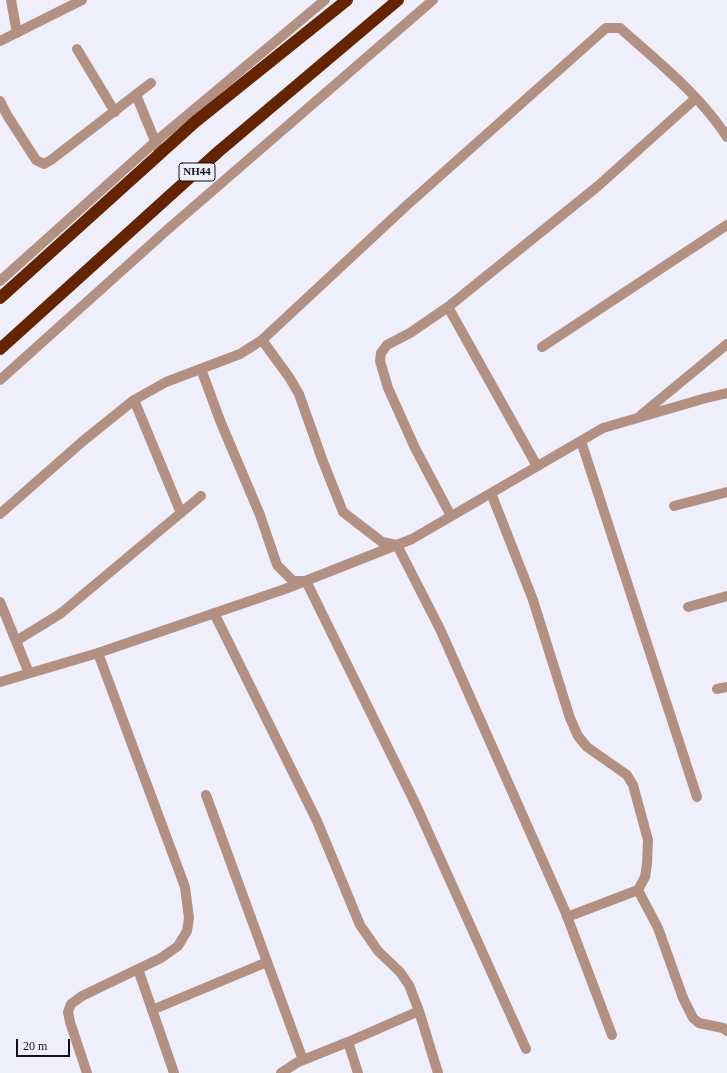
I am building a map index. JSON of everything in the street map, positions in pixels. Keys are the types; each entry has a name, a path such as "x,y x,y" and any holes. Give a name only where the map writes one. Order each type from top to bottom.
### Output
{"highway":[{"path":"0,298 195,122 348,0"},
{"name":"NH44","path":"0,349 218,152 398,0"}],"street":[{"path":"11,0 17,33"},
{"path":"0,41 82,0"},
{"path":"0,281 155,142 326,0"},
{"path":"0,380 167,230 433,0"},
{"path":"0,514 83,441 134,400 166,382 240,354 262,340 406,206 606,28 620,28 683,84 717,123 727,137"},
{"path":"77,49 115,112"},
{"path":"0,102 36,160 44,164 52,160 151,84"},
{"path":"136,95 160,154"},
{"path":"451,516 415,448 388,388 380,361 381,353 387,345 410,333 448,306 598,186 696,98"},
{"path":"542,347 727,225"},
{"path":"448,306 537,466"},
{"path":"262,340 289,376 300,394 322,459 344,512 382,542 397,546 440,629 567,917 612,1035"},
{"path":"638,418 727,344"},
{"path":"200,369 220,423 260,515 276,565 293,581 306,581"},
{"path":"0,682 98,653 306,581 397,546 412,540 603,428 706,398 727,394"},
{"path":"134,400 181,513"},
{"path":"581,441 697,797"},
{"path":"674,506 727,492"},
{"path":"491,493 533,600 570,718 578,736 587,747 627,775 634,784 648,840 645,877 638,890 567,917"},
{"path":"16,641 60,614 201,496"},
{"path":"306,581 416,805 526,1049"},
{"path":"688,607 727,596"},
{"path":"0,602 29,673"},
{"path":"214,613 317,821 360,925 378,951 400,972 409,985 419,1011 438,1073"},
{"path":"87,1073 70,1022 68,1012 71,1004 82,996 161,958 178,946 187,931 189,918 185,887 98,653"},
{"path":"206,795 303,1060"},
{"path":"638,890 658,928 683,998 693,1018 699,1023 723,1028 727,1031"},
{"path":"152,1010 267,962"},
{"path":"138,969 174,1073"},
{"path":"281,1073 303,1060 419,1011"},
{"path":"348,1042 358,1073"}]}
